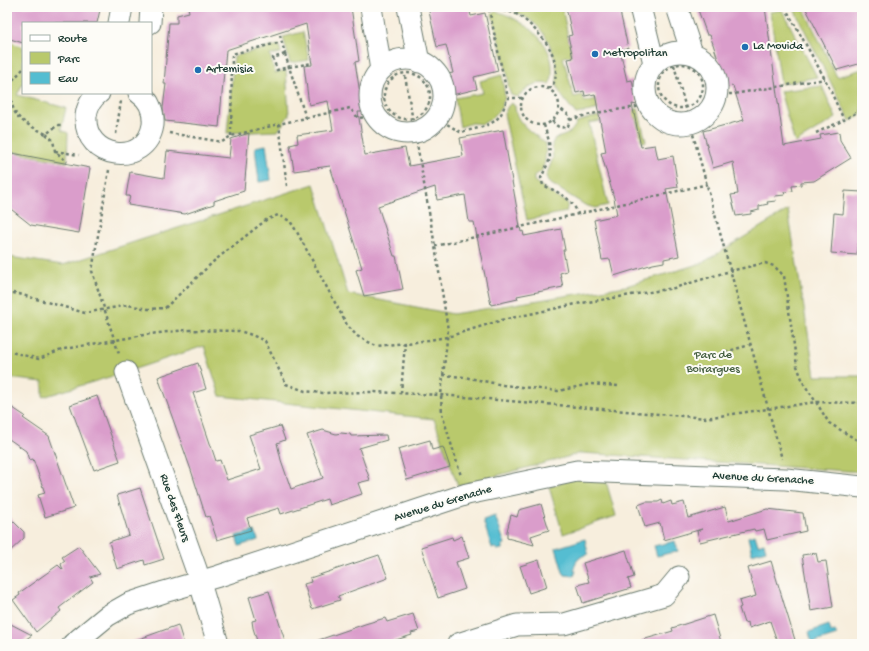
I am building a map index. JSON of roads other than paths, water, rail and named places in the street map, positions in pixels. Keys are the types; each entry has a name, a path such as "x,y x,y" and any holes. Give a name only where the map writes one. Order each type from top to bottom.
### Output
{"street":[{"path":"119,22 122,7"},
{"path":"150,22 151,7"},
{"path":"371,7 381,70"},
{"path":"408,7 409,65"},
{"path":"640,7 654,63"},
{"path":"677,7 690,59"},
{"path":"685,52 690,59 701,58 709,65 717,84 717,94 714,104 708,113 700,119 681,125 672,124 662,120 648,105 644,87 645,79 654,63 671,53 685,52"},
{"path":"394,62 409,65 429,67 437,75 442,85 444,96 442,108 437,118 424,129 413,126 404,134 393,131 383,125 376,116 371,105 370,92 374,80 381,70 394,62"},
{"path":"99,94 90,103 86,112 88,134 102,150 122,154 132,152 141,146 147,140 152,130 152,111 148,102 136,94"},
{"name":"Rue des Fleurs","path":"126,372 200,582 218,644"},
{"name":"Avenue du Grenache","path":"73,644 107,616 128,604 200,582 467,494 577,471 786,479 862,487"},
{"path":"458,644 517,625 564,624 664,595 679,577"}],"water":[{"path":"266,145 271,180 259,182 255,147"},
{"path":"495,516 505,544 502,545 502,549 497,550 492,548 483,520"},
{"path":"255,531 258,540 239,546 236,536"},
{"path":"755,535 758,545 764,543 766,550 752,554 748,537"},
{"path":"585,539 588,554 582,556 576,562 574,571 576,571 574,576 565,575 556,548"},
{"path":"675,541 678,551 657,556 654,546"},
{"path":"829,625 831,632 835,631 837,635 812,643 809,632"}],"place":[{"name":"La Movida","path":"745,47"},
{"name":"Metropolitan","path":"595,54"},
{"name":"Artemisia","path":"198,70"}],"park label":[{"name":"Parc de Boirargues","path":"713,363"}]}
